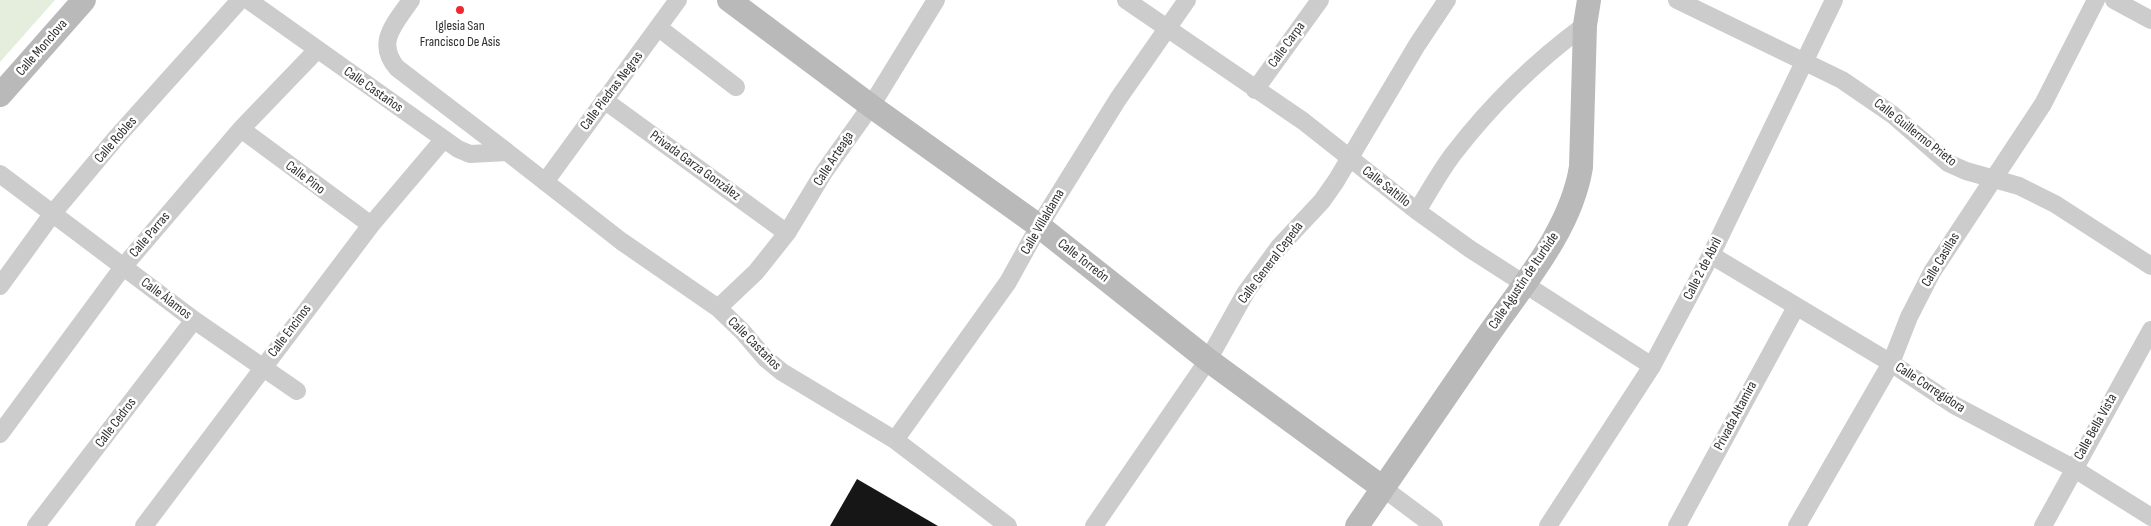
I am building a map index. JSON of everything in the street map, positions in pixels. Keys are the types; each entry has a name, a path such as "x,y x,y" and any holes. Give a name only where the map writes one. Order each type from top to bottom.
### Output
{"street":[{"name":"Calle Monclova","path":"0,95 84,0"},
{"name":"Calle Robles","path":"0,286 53,213 116,138 240,0"},
{"name":"Calle Castaños","path":"248,0 443,140 470,154 507,152"},
{"name":"Calle Castaños","path":"411,0 391,30 386,44 387,57 397,68 621,241 718,308 742,331 765,358 782,372 895,440 1008,526"},
{"name":"Calle Piedras Negras","path":"545,182 678,0"},
{"name":"Calle Torreón","path":"729,0 871,106 1039,226 1208,360 1434,526"},
{"name":"Calle Arteaga","path":"718,308 756,272 787,233 824,172 871,106 936,0"},
{"name":"Calle Saltillo","path":"1126,0 1255,90 1304,121 1417,211 1470,249 1652,366"},
{"name":"Calle Villaldama","path":"895,440 1008,282 1039,226 1118,99 1187,0"},
{"name":"Calle Carpa","path":"1255,90 1320,0"},
{"name":"Calle General Cepeda","path":"1094,526 1208,360 1246,292 1279,247 1322,201 1417,44 1447,0"},
{"name":"Calle Agustín de Iturbide","path":"1357,526 1524,283 1569,212 1577,189 1583,141 1585,25 1589,0"},
{"name":"Calle Guillermo Prieto","path":"1677,0 1842,80 1893,115 1948,162 1966,171 2019,186 2055,204 2151,266"},
{"name":"Calle 2 de Abril","path":"1548,526 1652,366 1711,255 1834,0"},
{"name":"Calle Casillas","path":"1797,526 1892,363 1909,317 1932,272 2043,104 2096,0"},
{"path":"2114,0 2151,20"},
{"path":"1417,211 1453,154 1507,93 1560,43 1585,25"},
{"path":"659,28 736,87"},
{"name":"Calle Parras","path":"0,434 123,267 241,130 317,50"},
{"name":"Privada Garza González","path":"604,100 787,233"},
{"name":"Calle Pino","path":"241,130 371,225"},
{"name":"Calle Encinos","path":"144,526 371,225 443,140"},
{"name":"Calle Álamos","path":"0,174 194,320 297,392"},
{"name":"Calle Corregidora","path":"1711,255 1892,363 1954,405 2073,468 2151,517"},
{"name":"Privada Altamira","path":"1676,526 1796,307"},
{"name":"Calle Cedros","path":"36,526 194,320"},
{"name":"Calle Bella Vista","path":"2043,526 2073,468 2151,330"}],"green space":[{"path":"0,0 55,0 0,62"}],"building":[{"path":"857,479 938,526 830,526"}],"place":[{"name":"Iglesia San Francisco De Asis","path":"460,10"}]}
